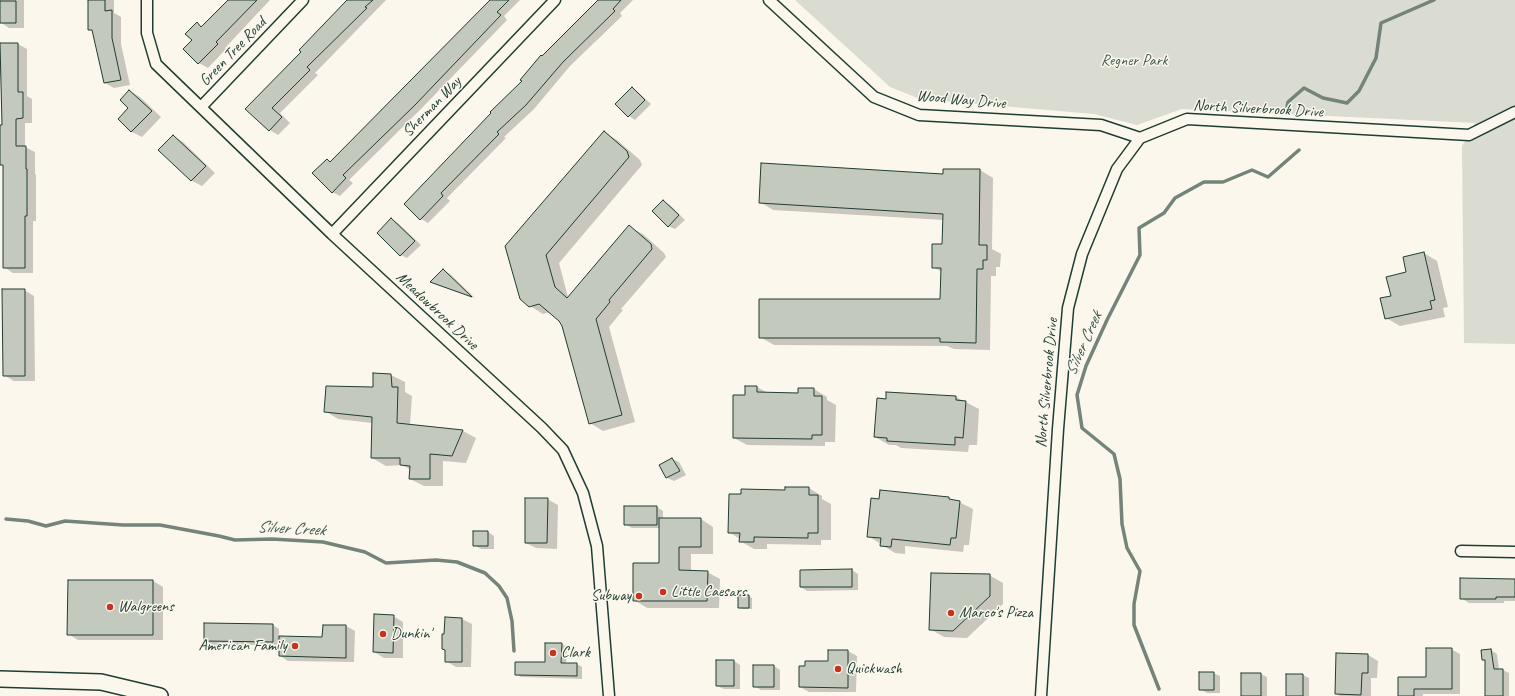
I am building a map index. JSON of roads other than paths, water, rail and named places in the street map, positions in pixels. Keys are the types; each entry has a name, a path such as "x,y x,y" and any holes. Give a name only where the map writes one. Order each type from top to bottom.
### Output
{"main road":[{"path":"0,679 101,682 160,696"}],"street":[{"name":"Meadowbrook Drive","path":"147,0 147,32 156,64 332,234 542,428 563,450 583,493 597,546 609,696"},
{"name":"Green Tree Road","path":"201,107 303,0"},
{"name":"Sherman Way","path":"332,234 555,0"},
{"name":"Wood Way Drive","path":"769,0 874,97 919,114 1101,125 1140,138"},
{"name":"North Silverbrook Drive","path":"1041,696 1058,429 1068,308 1082,254 1117,169 1140,138 1187,119 1469,135 1515,112"},
{"path":"1461,551 1515,552"}],"waterway":[{"name":"Silver Creek","path":"1287,107 1288,102 1304,88 1323,98 1347,103 1359,91 1376,58 1381,23 1434,0"},
{"name":"Silver Creek","path":"1159,689 1134,625 1134,604 1140,571 1127,548 1122,524 1120,479 1114,454 1082,428 1077,395 1086,366 1107,320 1140,255 1139,228 1164,213 1175,198 1204,182 1223,182 1252,170 1268,177 1299,150"},
{"name":"Silver Creek","path":"6,519 28,521 46,526 65,521 123,525 160,525 235,540 272,539 323,542 365,552 386,563 436,560 457,562 485,573 499,586 507,598 512,621 514,651"}],"place":[{"name":"Little Caesars","path":"663,592"},
{"name":"Subway","path":"639,596"},
{"name":"Walgreens","path":"110,607"},
{"name":"Marco's Pizza","path":"951,613"},
{"name":"Dunkin'","path":"383,634"},
{"name":"American Family","path":"295,646"},
{"name":"Clark","path":"553,653"},
{"name":"Quickwash","path":"838,669"}],"park label":[{"name":"Regner Park","path":"1134,61"}]}
